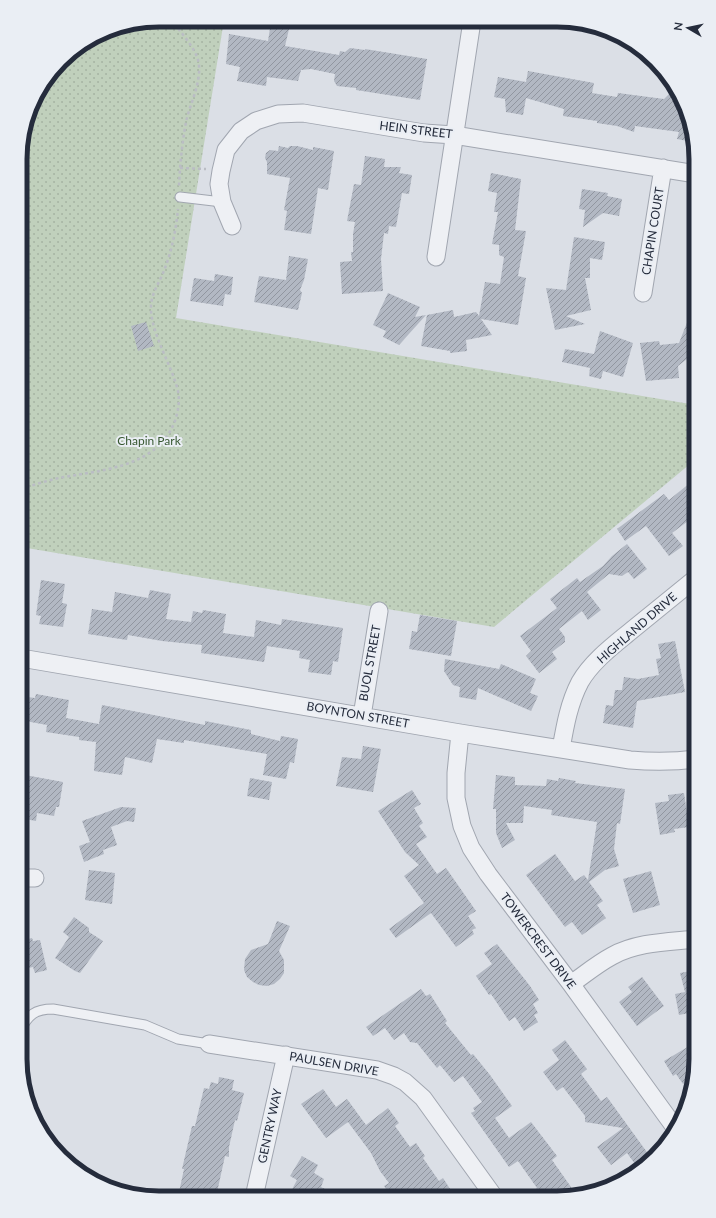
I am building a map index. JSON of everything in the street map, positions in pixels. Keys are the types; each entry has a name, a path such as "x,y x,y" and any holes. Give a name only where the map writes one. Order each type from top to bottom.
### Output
{"street":[{"path":"436,257 471,27"},
{"name":"HEIN STREET","path":"232,226 222,202 219,184 226,150 240,131 256,121 278,114 303,113 424,133 454,135 689,173"},
{"name":"CHAPIN COURT","path":"643,293 663,168"},
{"name":"HIGHLAND DRIVE","path":"561,749 566,719 581,681 604,653 689,584"},
{"name":"BUOL STREET","path":"362,716 379,611"},
{"name":"BOYNTON STREET","path":"27,659 561,749 652,762 675,762 689,760"},
{"name":"TOWERCREST DRIVE","path":"460,733 456,773 456,798 462,826 471,848 488,874 571,984 672,1123"},
{"path":"571,984 612,956 626,949 658,942 689,940"},
{"name":"PAULSEN DRIVE","path":"209,1044 377,1070 394,1076 405,1082 423,1098 490,1191"},
{"name":"GENTRY WAY","path":"255,1191 286,1055"}],"lane":[{"path":"180,197 222,202"},
{"path":"27,1019 29,1016 42,1009 53,1009 145,1025 178,1040 209,1044"}],"path":[{"path":"27,486 104,470 136,460 154,450 164,439 173,426 179,408 178,391 158,338 151,312 151,302 154,292 167,263 175,232 180,197 182,142 197,84 199,68 198,58 175,27"},
{"path":"180,168 221,171"}],"green space":[{"name":"Chapin Park","path":"223,27 176,318 689,404 689,465 494,627 27,548 28,142 34,117 45,93 60,72 86,49 117,34 142,28"}],"building":[{"path":"270,27 290,27 285,46 339,55 340,51 345,52 350,48 365,49 427,59 420,100 337,86 334,81 335,74 311,69 301,70 298,81 267,77 266,86 237,81 240,67 226,64 229,34 268,41"},
{"path":"528,71 594,83 592,93 617,97 618,93 664,99 671,92 679,109 687,141 677,139 679,132 635,126 634,132 617,126 597,123 597,121 563,116 564,109 526,98 523,115 506,112 505,99 494,97 498,77 526,82"},
{"path":"279,146 288,148 290,146 297,146 313,150 313,147 334,151 328,190 318,188 311,234 284,230 287,211 284,210 290,178 267,174 267,162 265,158 266,153 270,150 278,151"},
{"path":"365,156 385,159 384,167 401,167 399,173 412,175 409,194 402,193 396,227 389,226 388,234 384,233 381,259 383,291 342,294 340,262 352,261 351,252 353,252 355,222 347,221 354,184 361,185"},
{"path":"491,173 521,179 515,230 526,231 518,276 526,278 518,325 481,319 492,335 466,340 467,351 450,353 450,351 421,346 427,315 453,310 454,317 476,312 479,316 485,282 500,284 504,257 499,255 499,245 492,244 498,212 494,212 497,193 488,191"},
{"path":"582,189 608,193 607,196 622,199 619,216 603,213 583,227 585,210 579,209"},
{"path":"574,237 605,242 602,260 590,258 590,278 585,278 591,310 566,316 585,324 555,330 546,288 566,290"},
{"path":"289,256 308,259 304,280 300,290 302,293 298,310 254,302 259,276 286,280"},
{"path":"215,274 233,277 231,295 225,294 223,306 190,301 194,278 214,281"},
{"path":"388,293 420,307 415,317 426,315 399,345 383,337 386,331 373,325"},
{"path":"689,317 689,357 678,366 679,378 646,381 640,343 659,341 660,345 679,343"},
{"path":"146,322 154,346 138,351 131,326"},
{"path":"600,331 633,343 623,377 603,371 601,379 589,376 590,368 562,362 565,349 594,354"},
{"path":"689,484 689,520 672,533 683,546 669,556 646,526 625,541 617,529 664,494 669,500"},
{"path":"627,544 647,569 634,579 628,572 622,576 609,574 587,592 601,610 588,620 582,611 559,629 565,637 565,642 552,652 557,659 539,673 526,656 531,651 520,636 557,608 550,599 577,578 580,582 603,566 612,556"},
{"path":"41,580 65,584 62,603 67,604 63,627 39,624 41,616 36,615"},
{"path":"150,590 171,594 166,619 191,622 193,611 202,613 203,610 226,614 223,633 254,637 256,620 281,625 282,619 343,628 338,662 333,661 331,675 308,672 310,660 299,658 300,651 267,646 264,662 201,653 202,645 162,641 128,635 127,640 88,634 92,609 112,612 115,592 148,598"},
{"path":"420,615 457,621 451,656 409,649 412,631 417,632"},
{"path":"675,641 685,692 637,701 633,728 603,723 606,705 613,706 615,690 622,690 624,677 638,679 659,675 656,659 661,658 658,644"},
{"path":"445,659 499,669 501,664 536,679 530,693 538,696 531,711 478,688 476,700 459,697 460,687 453,685 444,671"},
{"path":"36,694 69,700 66,718 99,724 102,705 205,725 205,721 251,730 251,734 280,741 281,736 298,739 294,763 290,762 286,779 263,775 267,754 184,740 184,743 157,739 152,763 125,757 122,775 94,771 96,742 79,740 79,737 46,732 47,725 27,721 27,697 35,698"},
{"path":"363,746 381,749 373,792 336,786 342,757 361,759"},
{"path":"27,775 63,782 59,807 56,807 54,816 37,813 36,821 27,819"},
{"path":"496,775 515,777 515,785 546,786 547,779 558,781 559,778 576,781 575,783 625,789 620,824 617,823 614,849 619,866 605,870 589,882 603,901 597,905 606,918 582,935 572,922 565,927 526,875 555,854 575,881 584,875 588,880 597,822 551,815 552,810 524,806 523,823 506,823 515,840 502,848 496,833 496,809 493,809"},
{"path":"250,778 272,782 269,800 247,796"},
{"path":"412,790 421,804 414,808 423,823 419,826 427,837 416,844 437,874 446,868 476,911 468,916 476,928 472,930 474,934 456,947 431,913 396,938 389,929 424,903 404,876 419,865 405,852 378,811"},
{"path":"684,793 689,827 674,829 675,832 660,835 655,803 669,801 668,795"},
{"path":"121,807 136,808 134,822 127,821 111,827 117,845 103,850 104,854 84,862 79,846 90,842 82,821"},
{"path":"89,870 115,873 112,904 85,900"},
{"path":"651,871 660,905 633,913 623,879"},
{"path":"74,917 89,928 89,932 103,941 80,973 55,958 69,937 63,932"},
{"path":"277,921 290,926 279,951 284,960 284,973 274,984 267,986 259,985 247,977 244,970 245,959 251,950 268,944"},
{"path":"32,938 33,941 40,940 47,970 35,973 33,967 27,968 27,939"},
{"path":"497,944 539,1000 533,1004 538,1013 534,1015 538,1022 524,1031 515,1017 509,1021 491,994 489,995 476,976 492,964 484,953"},
{"path":"689,971 689,1013 679,1015 675,994 685,992 680,973"},
{"path":"642,977 664,1006 637,1026 619,1002 632,992 628,987"},
{"path":"421,989 426,996 430,994 447,1021 445,1023 471,1055 473,1054 490,1075 512,1106 495,1118 509,1138 531,1122 557,1156 552,1160 573,1190 533,1191 537,1188 518,1161 509,1167 471,1113 475,1111 473,1108 482,1102 463,1076 454,1082 440,1065 437,1068 417,1043 410,1042 404,1033 394,1040 385,1028 373,1036 366,1027"},
{"path":"565,1040 587,1069 581,1074 601,1101 607,1097 648,1154 642,1160 635,1164 627,1153 611,1165 597,1147 623,1128 585,1122 585,1116 563,1087 557,1091 543,1072 559,1060 552,1050"},
{"path":"689,1046 689,1067 686,1082 683,1084 676,1074 673,1076 664,1061"},
{"path":"219,1077 234,1080 232,1090 244,1093 237,1121 235,1120 229,1147 229,1157 225,1156 217,1191 179,1191 184,1169 182,1169 192,1126 195,1126 204,1088 209,1089 211,1082 218,1084"},
{"path":"323,1089 336,1107 347,1099 366,1125 388,1108 399,1123 395,1126 410,1147 416,1143 425,1156 423,1158 439,1181 443,1178 451,1191 387,1191 384,1186 389,1183 380,1171 371,1153 348,1122 326,1138 301,1104"},
{"path":"302,1156 318,1165 314,1173 324,1179 321,1187 329,1191 291,1191 297,1180 290,1176"}]}
